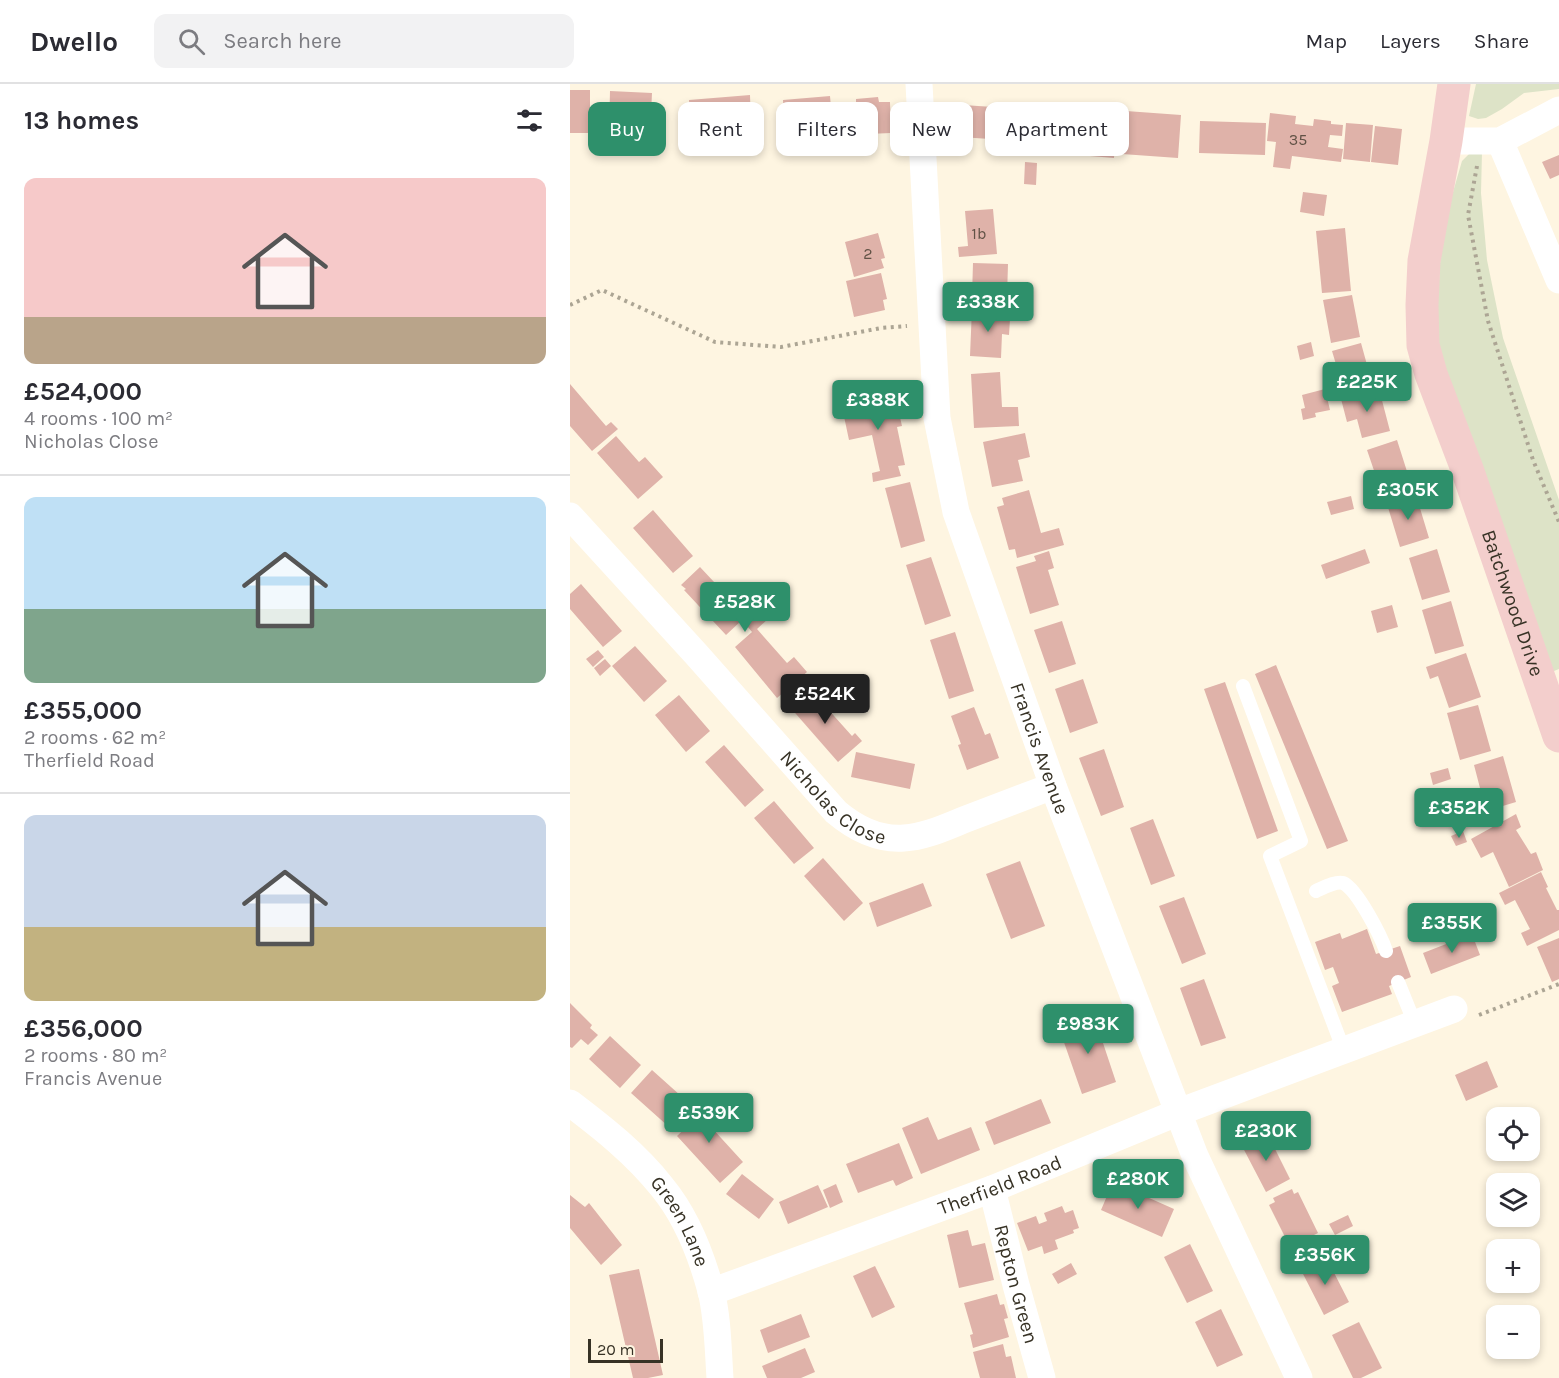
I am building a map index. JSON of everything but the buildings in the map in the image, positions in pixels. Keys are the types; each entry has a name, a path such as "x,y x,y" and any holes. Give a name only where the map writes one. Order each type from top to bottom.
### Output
{"street":[{"name":"Francis Avenue","path":"919,84 938,418 956,512 1053,786 1195,1156 1299,1378"},
{"name":"Batchwood Drive","path":"1454,84 1424,261 1423,345 1431,374 1467,469 1559,736"},
{"path":"1446,141 1493,141 1559,110"},
{"path":"1493,141 1559,280"},
{"name":"Nicholas Close","path":"570,516 836,812 854,825 869,833 885,836 902,838 918,836 1053,786"},
{"name":"Therfield Road","path":"711,1292 992,1189 1179,1112 1415,1024 1462,1013"},
{"name":"Green Lane","path":"570,1103 611,1135 639,1161 663,1187 681,1214 692,1237 711,1292 720,1378"},
{"name":"Repton Green","path":"992,1189 1042,1378"}],"lane":[{"path":"1243,686 1301,841 1270,856 1344,1051"},
{"path":"1316,891 1337,883 1343,883 1350,889 1365,909 1386,951"},
{"path":"1398,982 1415,1024"}],"path":[{"path":"1493,141 1478,159 1468,214 1488,321 1533,460 1559,522"},
{"path":"570,305 602,290 716,342 781,347 881,328 932,324"},
{"path":"1462,1013 1559,984"}],"green space":[{"path":"1476,84 1559,84 1559,89 1524,93 1502,109 1486,118 1478,119 1469,116"},
{"path":"1471,152 1482,152 1481,193 1487,260 1503,338 1559,500 1559,669 1549,673 1443,372 1436,332 1442,230 1462,161"}]}
